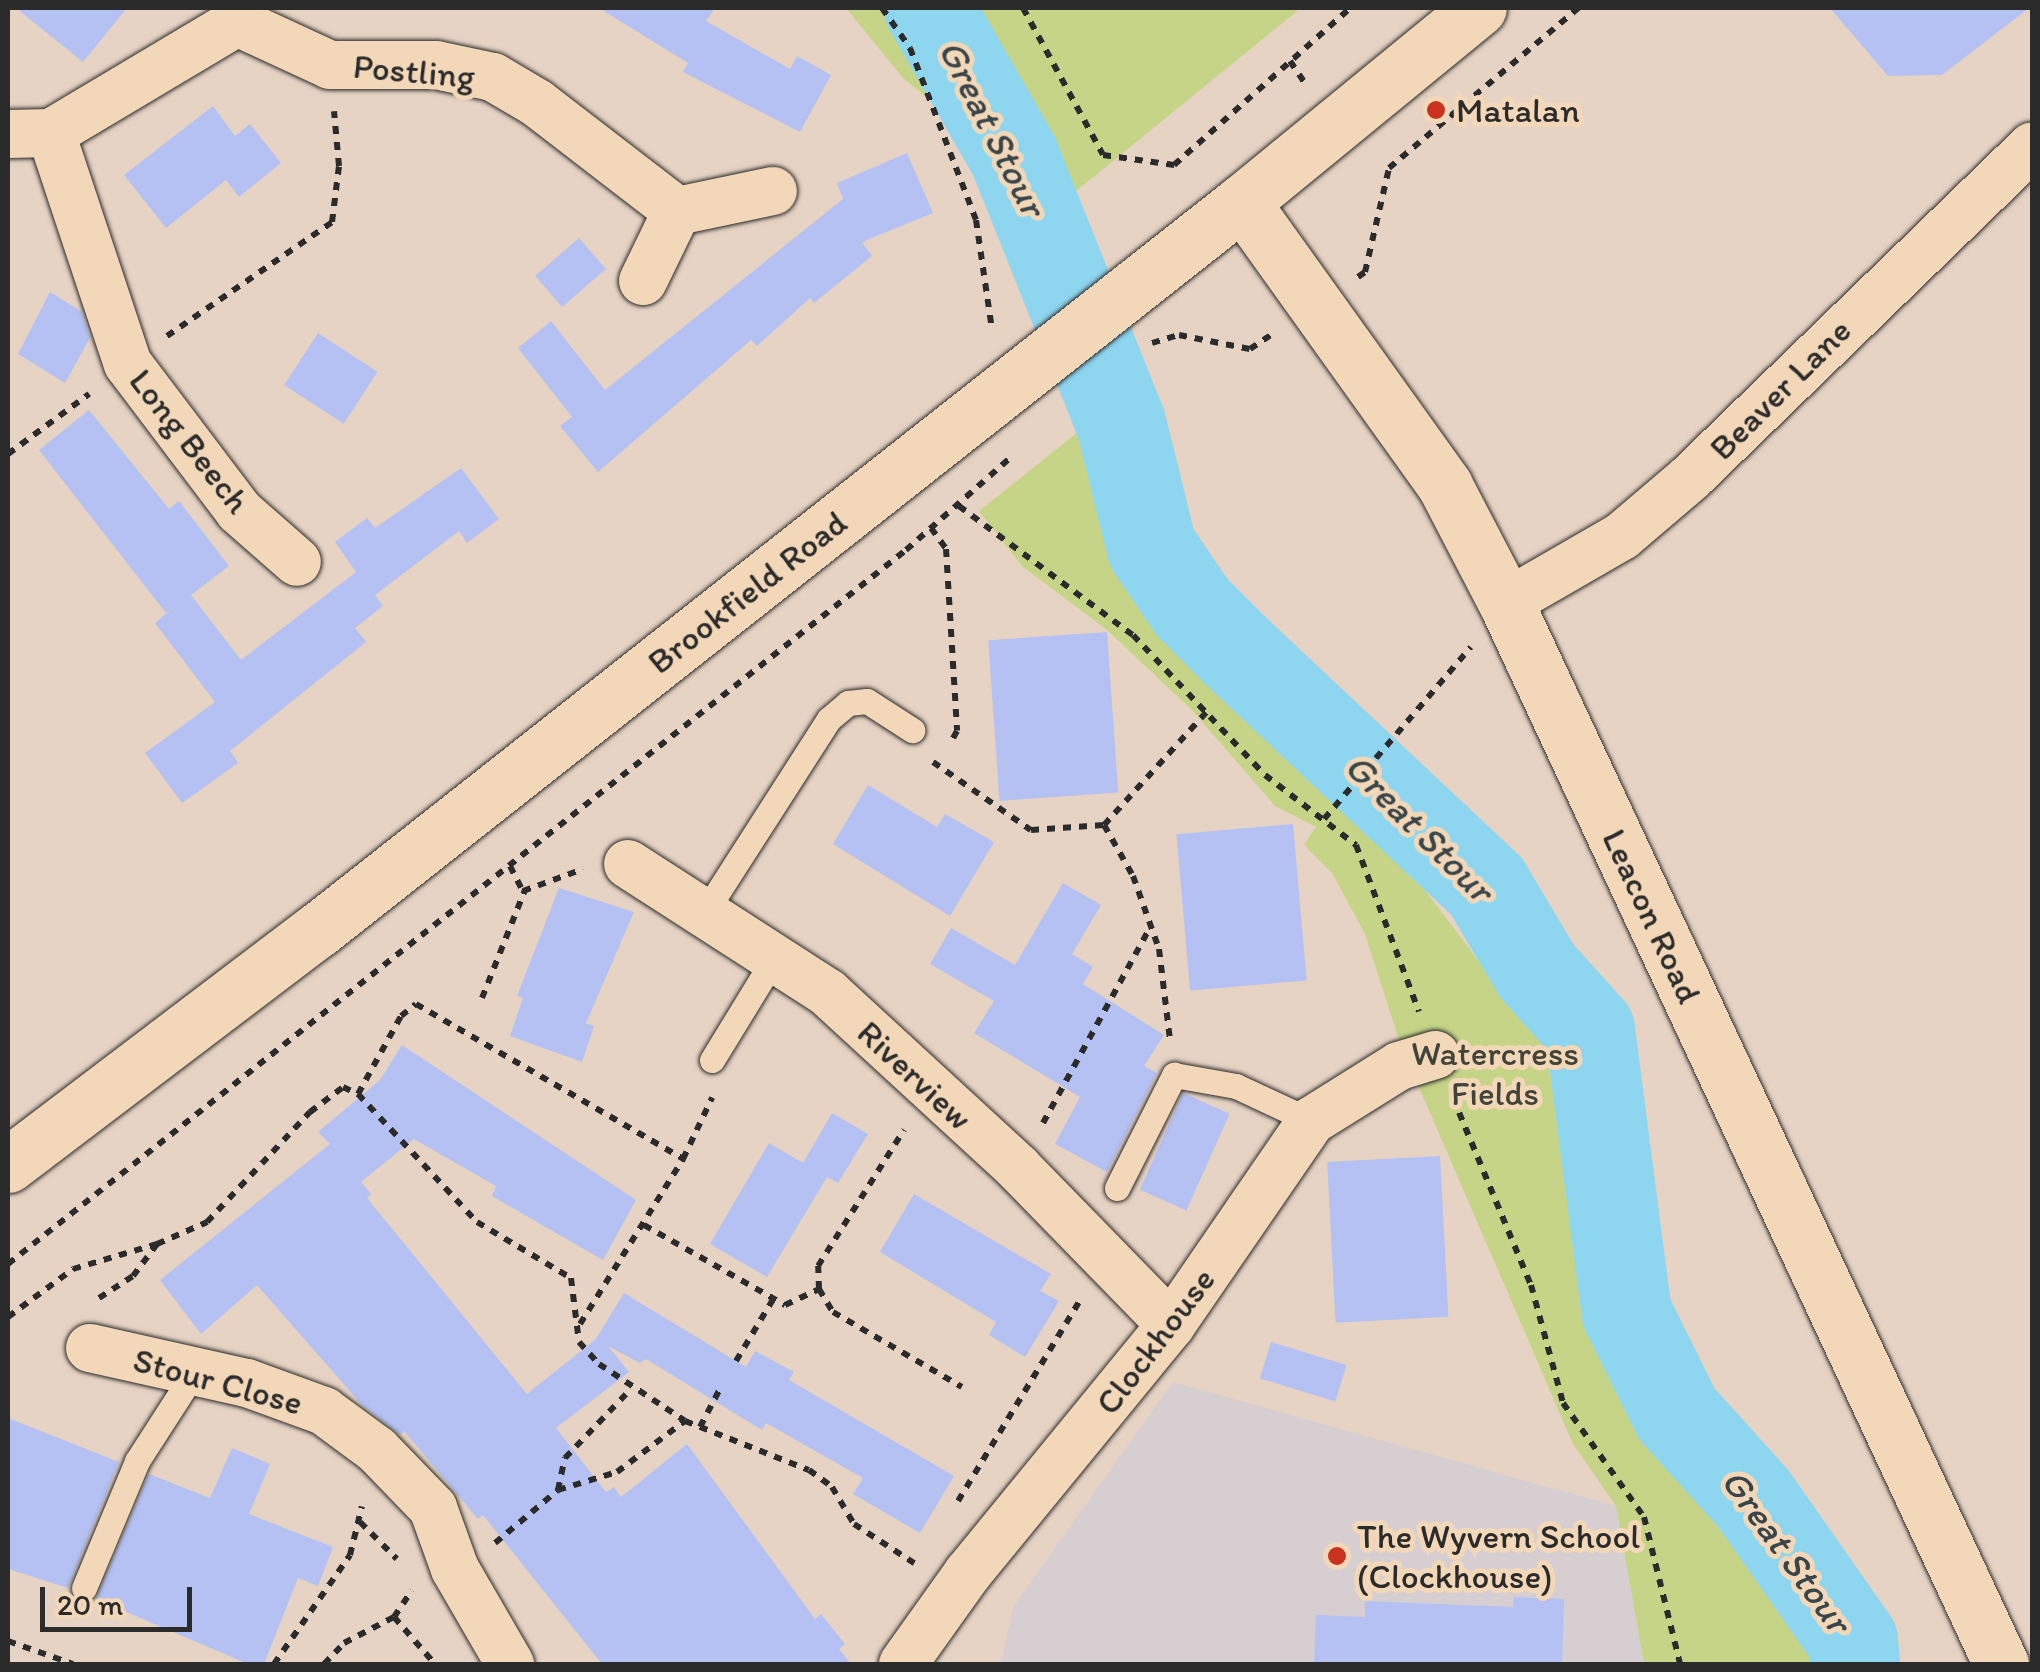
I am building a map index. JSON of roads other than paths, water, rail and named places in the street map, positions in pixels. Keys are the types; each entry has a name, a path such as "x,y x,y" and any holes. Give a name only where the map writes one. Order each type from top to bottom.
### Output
{"main road":[{"name":"Brookfield Road","path":"8,1165 303,942 1014,358 1145,279 1479,8"},
{"name":"Leacon Road","path":"1242,202 1445,486 1506,603 2002,1664"}],"street":[{"name":"Postling","path":"233,15 330,65 436,65 493,78 537,102 677,210"},
{"path":"29,134 233,15"},
{"name":"Long Beech","path":"29,134 128,364 239,510 297,562"},
{"name":"Beaver Lane","path":"1506,603 1622,536 1677,489 2032,146"},
{"path":"643,280 677,210 773,191"},
{"name":"Riverview","path":"628,864 828,994 1018,1168 1171,1325"},
{"name":"Clockhouse","path":"903,1664 968,1573 1171,1325 1311,1122 1399,1066 1435,1055"},
{"name":"Stour Close","path":"90,1348 195,1371 324,1411 377,1450 433,1508 437,1574 510,1664"}],"lane":[{"path":"705,912 829,719 848,703 867,700 916,741"},
{"path":"712,1060 774,957"},
{"path":"1117,1188 1174,1074 1236,1086 1311,1122"},
{"path":"84,1588 137,1462 195,1371"}],"waterway":[{"name":"Great Stour","path":"929,8 1014,156 1121,423 1152,548 1192,607 1487,887 1537,971 1590,1030 1627,1313 1677,1414 1753,1498 1853,1641 1855,1664"}],"place":[{"name":"Matalan","path":"1436,110"},
{"name":"The Wyvern School (Clockhouse)","path":"1337,1556"}],"park label":[{"name":"Watercress Fields","path":"1495,1073"}]}
